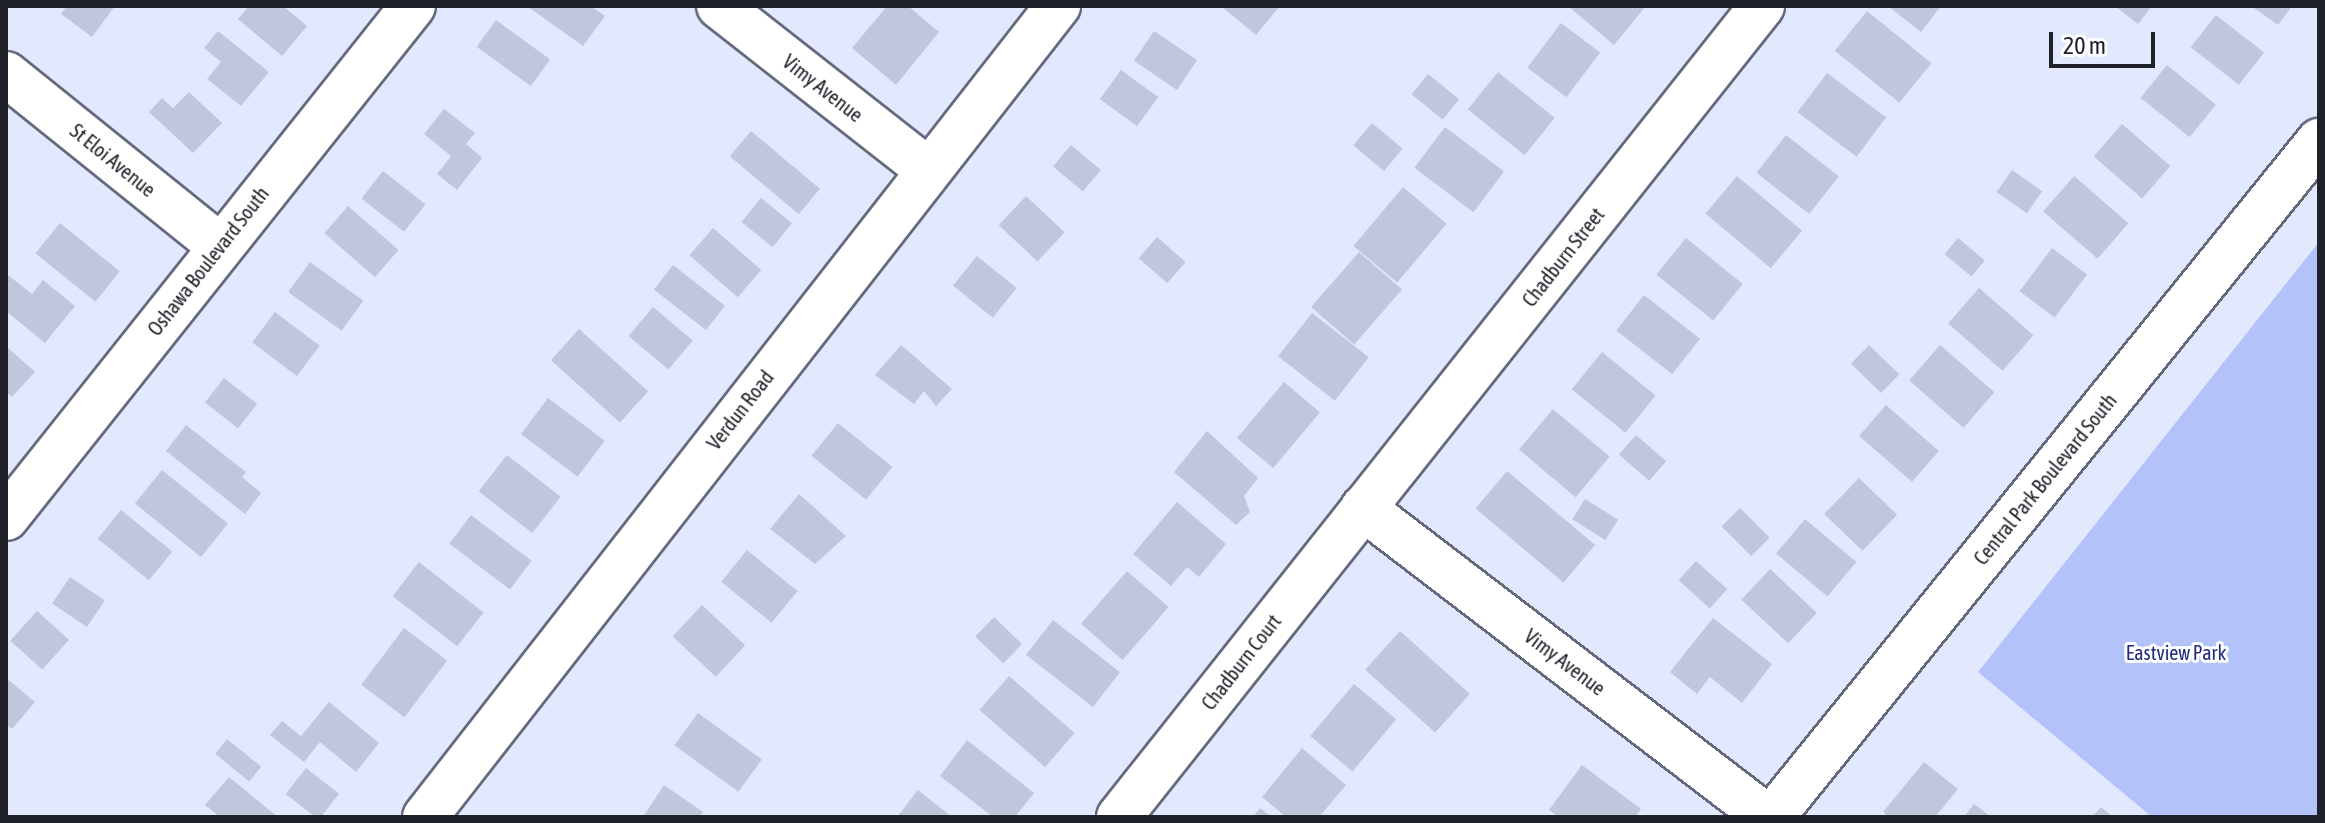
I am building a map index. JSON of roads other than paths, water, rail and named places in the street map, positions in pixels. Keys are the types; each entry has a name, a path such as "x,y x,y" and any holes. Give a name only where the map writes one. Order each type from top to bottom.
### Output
{"street":[{"name":"Oshawa Boulevard South","path":"6,518 413,6"},
{"name":"Vimy Avenue","path":"719,6 927,169"},
{"name":"Verdun Road","path":"425,817 927,169 1058,6"},
{"name":"Chadburn Street","path":"1363,508 1762,6"},
{"name":"St Eloi Avenue","path":"6,74 220,246"},
{"name":"Central Park Boulevard South","path":"1770,817 2319,141"},
{"name":"Vimy Avenue","path":"1363,508 1770,817"},
{"name":"Chadburn Court","path":"1119,817 1363,508"}],"park label":[{"name":"Eastview Park","path":"2176,652"}]}
